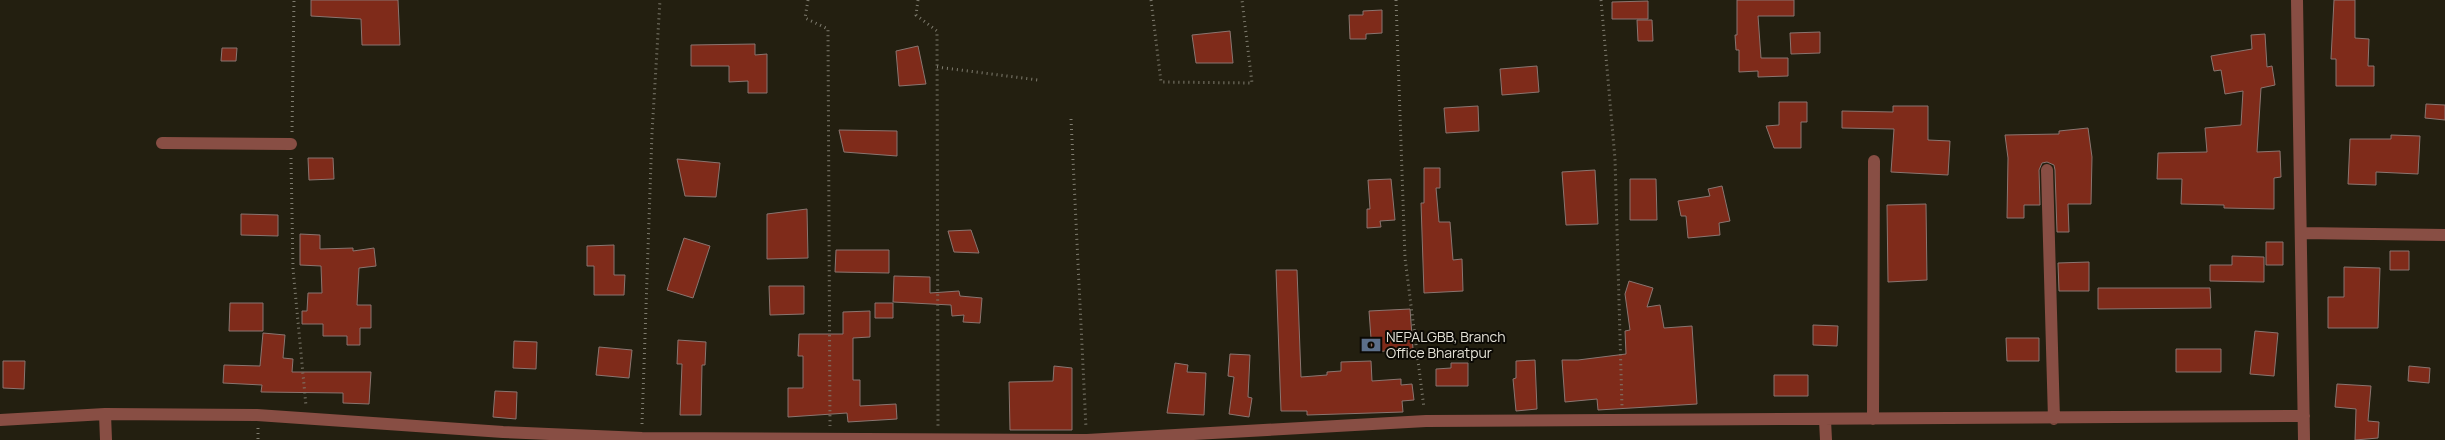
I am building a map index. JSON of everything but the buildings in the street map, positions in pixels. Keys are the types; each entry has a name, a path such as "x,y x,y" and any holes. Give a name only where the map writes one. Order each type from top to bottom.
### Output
{"street":[{"path":"2297,0 2304,440"},
{"path":"162,144 291,144"},
{"path":"1873,419 1874,161"},
{"path":"2047,170 2054,419"},
{"path":"2301,232 2445,235"},
{"path":"0,420 105,414 307,417 504,432 642,438 830,437 1087,440 1426,421 2054,419 2304,416"},
{"path":"105,414 106,440"},
{"path":"1826,420 1826,440"}],"path":[{"path":"294,0 291,144 293,269 307,417"},
{"path":"642,438 652,133 660,0"},
{"path":"808,0 805,18 828,29 830,437"},
{"path":"918,0 916,15 937,31 938,438"},
{"path":"1151,0 1161,82 1252,82 1242,0"},
{"path":"1396,0 1405,258 1426,421"},
{"path":"1601,0 1615,159 1622,420"},
{"path":"937,67 1038,80"},
{"path":"1071,119 1087,440"}],"place":[{"name":"NEPALGBB, Branch Office Bharatpur","path":"1371,345"}]}
